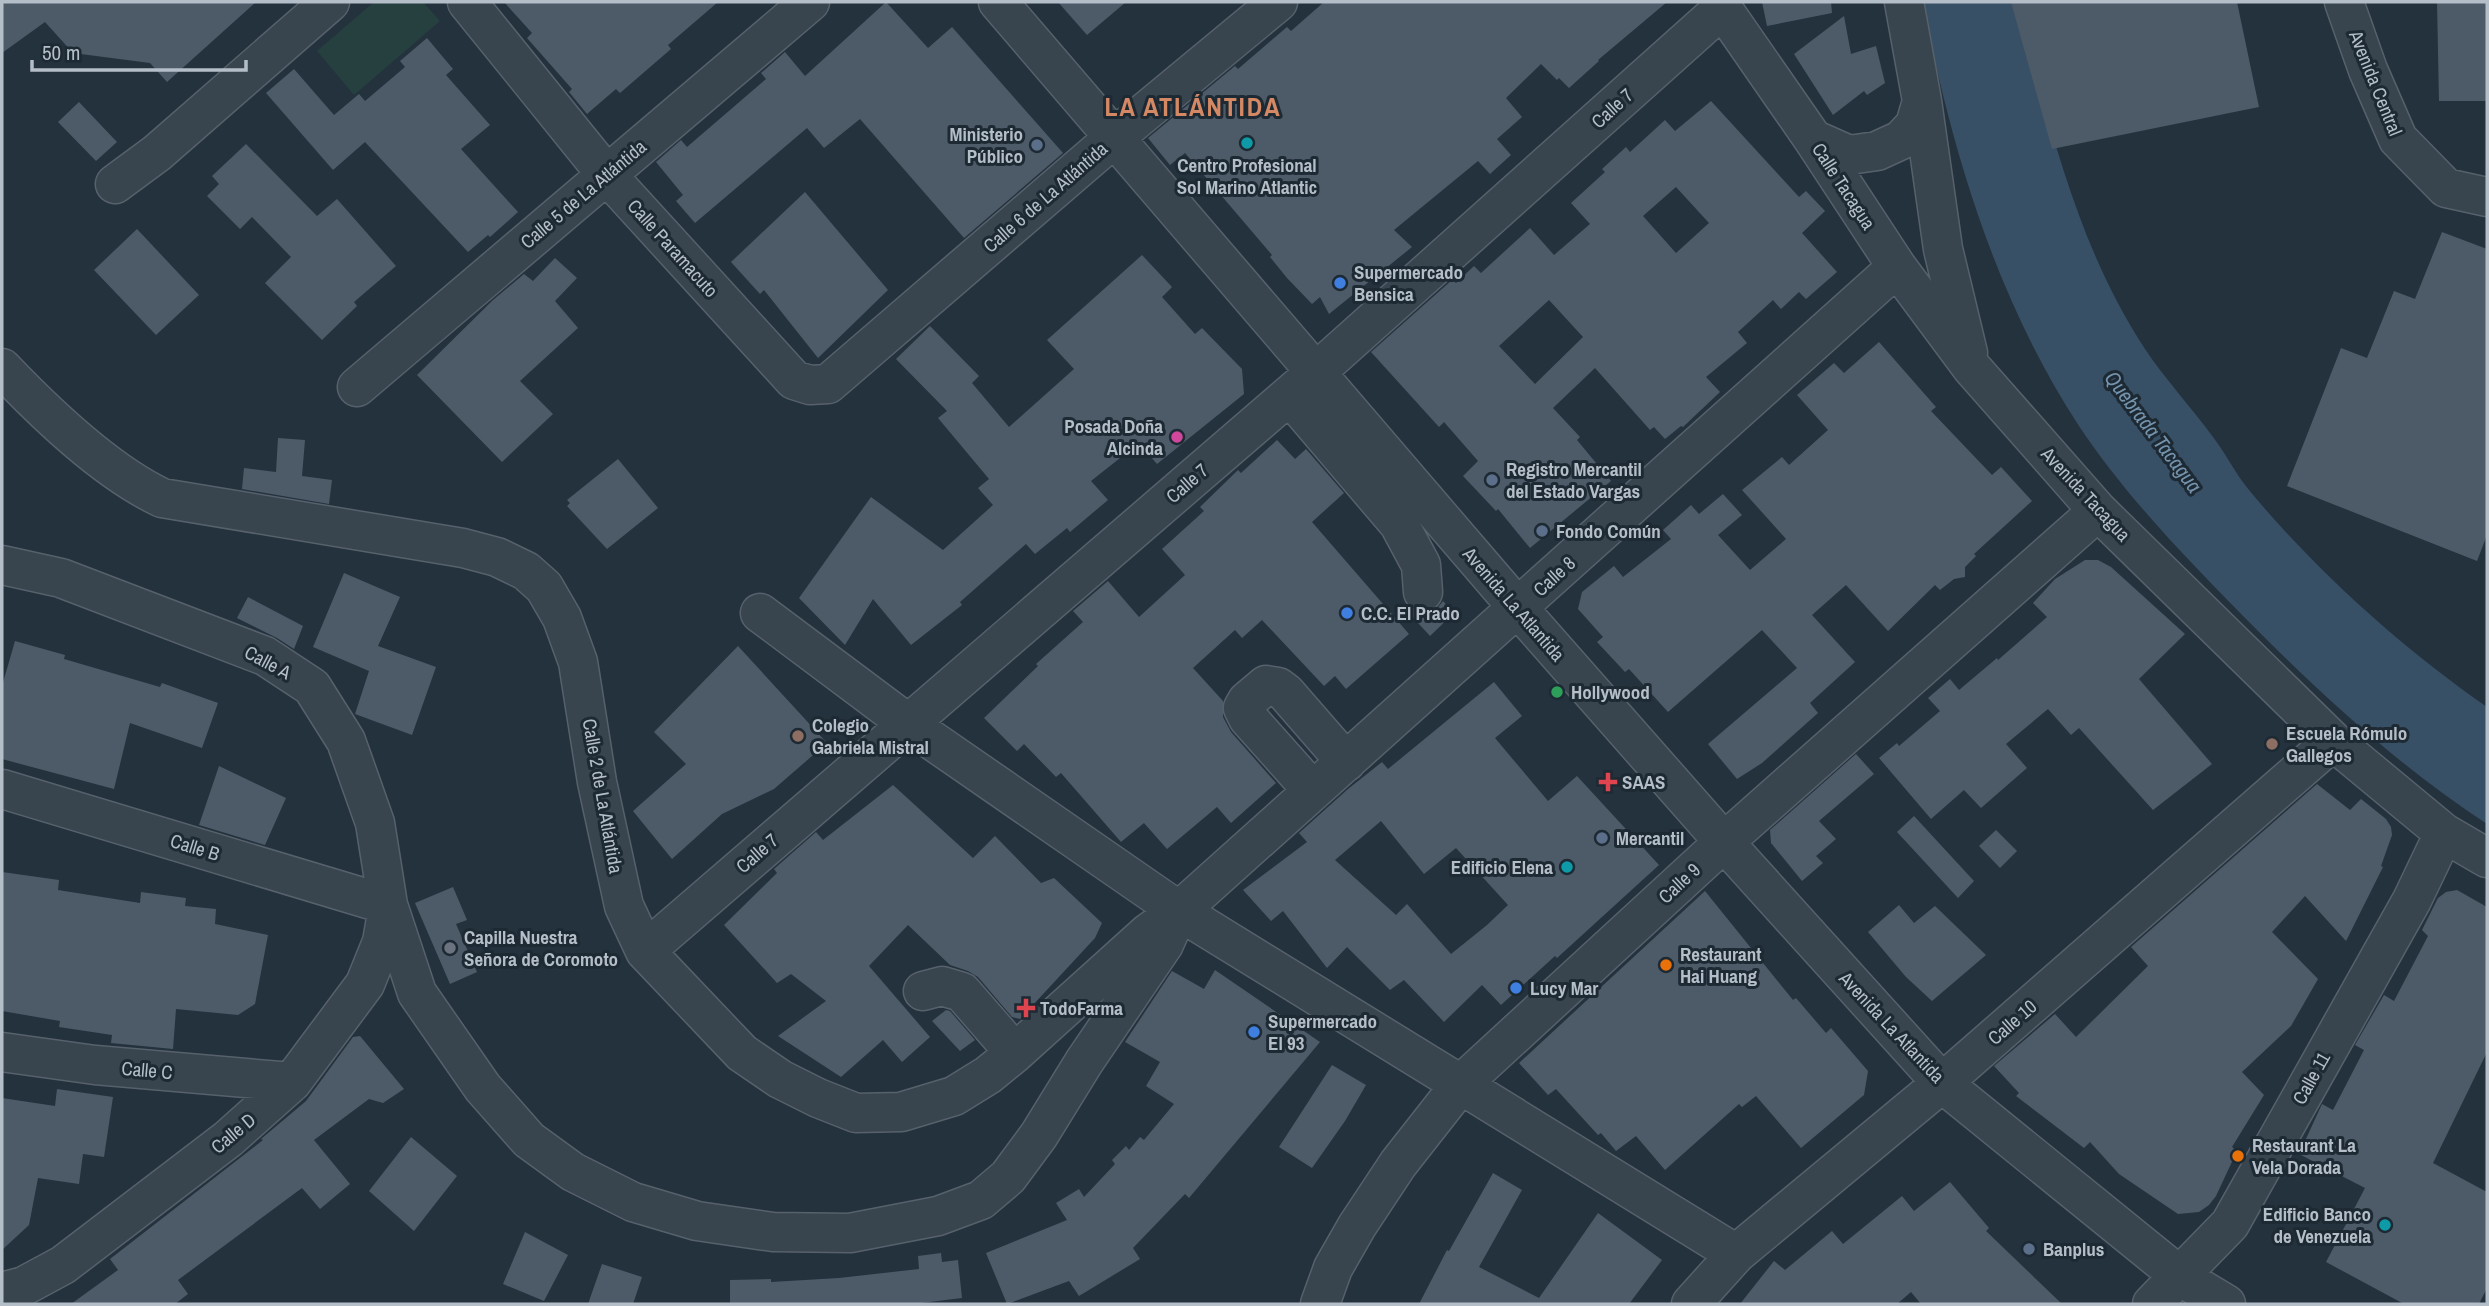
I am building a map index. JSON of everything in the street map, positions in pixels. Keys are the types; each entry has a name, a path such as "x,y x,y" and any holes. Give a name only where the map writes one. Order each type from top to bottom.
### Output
{"street":[{"path":"115,184 157,153 330,2"},
{"name":"Calle Paramacuto","path":"467,2 606,174 794,380 810,385"},
{"name":"Calle 5 de La Atlántida","path":"357,387 810,2"},
{"name":"Avenida La Atlantida","path":"998,2 1115,137 1303,384 1518,608 1724,842 1942,1083 2181,1277 2226,1304"},
{"name":"Calle 6 de La Atlántida","path":"810,385 828,384 1115,137 1278,2"},
{"name":"Avenida Tacagua","path":"1904,2 1922,101 1943,249 1972,368 2098,510 2333,741 2444,833 2487,858"},
{"name":"Avenida Central","path":"2344,2 2368,70 2398,139 2446,188 2487,197"},
{"name":"Calle Tacagua","path":"1720,5 1897,267 1972,368"},
{"name":"Calle 7","path":"645,951 1303,384 1720,5"},
{"path":"1813,139 1849,155 1877,151 1901,140 1915,125 1922,101"},
{"name":"Calle 8","path":"1178,911 1897,267"},
{"name":"Calle 2 de La Atlántida","path":"2,368 29,396 113,468 162,498 463,548 497,556 526,571 544,587 562,618 578,662 609,845 624,906 645,951 742,1053 780,1079 818,1098 856,1113 901,1112 954,1097 1015,1053 1148,933 1178,911"},
{"path":"1303,384 1399,524 1421,565 1423,592"},
{"name":"Calle 9","path":"1320,1304 1333,1268 1357,1226 1398,1164 1460,1086 1724,842 2098,510"},
{"name":"Calle A","path":"2,565 61,578 265,656 312,687 346,741 375,823 388,905"},
{"path":"760,613 907,723 1178,911 1736,1254"},
{"path":"1313,791 1248,718 1242,708 1247,701 1266,685 1278,687 1346,762"},
{"name":"Calle 10","path":"1691,1304 1736,1254 1942,1083 2333,741"},
{"name":"Calle B","path":"2,789 388,905"},
{"name":"Calle 11","path":"2152,1304 2230,1224 2412,900 2444,833"},
{"path":"388,905 417,993 483,1088 528,1140 573,1172 633,1202 696,1221 773,1232 837,1233 850,1233 938,1216 981,1199 1008,1177 1164,944 1178,911"},
{"name":"Calle D","path":"2,1292 24,1286 64,1265 228,1139 292,1082 365,984 382,942 388,905"},
{"path":"923,991 942,986 962,992 1015,1053"},
{"name":"Calle C","path":"2,1052 95,1065 292,1082"}],"green space":[{"path":"374,2 423,2 440,21 354,95 317,51"}],"water":[{"name":"Quebrada Tacagua","path":"1922,2 2017,2 2027,46 2070,190 2095,256 2127,319 2145,349 2213,437 2244,484 2275,520 2331,578 2392,634 2487,707 2487,824 2425,780 2338,708 2210,582 2163,532 2098,454 2055,388 2034,348 1981,225 1954,139"}],"building":[{"path":"2,2 256,2 167,82 150,63 73,53 45,22 2,53"},
{"path":"504,2 718,2 668,45 671,49 620,93 616,89 587,114 569,92 572,89 527,38 532,33"},
{"path":"886,2 928,48 952,27 1063,153 964,238 860,119 824,148 807,128 695,223 676,201 683,195 656,162 681,140 687,147 766,79 761,73 785,52 805,76"},
{"path":"1058,2 1126,2 1087,35"},
{"path":"1324,2 1667,2 1569,88 1541,64 1506,98 1522,117 1497,139 1511,155 1490,174 1478,161 1394,230 1412,247 1329,314 1320,297 1312,304 1287,278 1270,257 1272,255 1185,153 1170,165 1148,138 1235,66 1238,69 1287,27 1291,31"},
{"path":"1762,2 1831,2 1832,13 1767,26"},
{"path":"2011,2 2237,2 2259,107 2052,149"},
{"path":"2437,2 2487,2 2487,101 2439,101"},
{"path":"1844,16 1851,54 1876,46 1885,83 1867,95 1864,91 1833,115 1794,54"},
{"path":"427,38 453,69 446,75 490,125 461,149 518,212 468,252 365,142 333,170 266,93 294,69 334,115 359,94 365,101 405,67 400,61"},
{"path":"1711,101 1799,197 1806,191 1825,211 1802,233 1837,272 1806,299 1799,292 1781,309 1773,300 1738,332 1747,343 1706,377 1720,392 1683,427 1665,439 1654,427 1650,430 1595,368 1553,408 1580,437 1577,440 1611,481 1530,548 1498,509 1496,511 1463,476 1478,461 1444,422 1439,427 1371,352 1452,280 1456,283 1474,266 1481,273 1530,228 1554,255 1590,224 1571,203 1605,172 1602,169 1626,147 1630,152 1665,120 1675,131","holes":["1676,187 1709,223 1676,253 1643,216","1549,300 1583,337 1535,384 1499,346"]},
{"path":"79,102 117,142 96,161 58,122"},
{"path":"246,144 317,216 337,199 396,266 354,302 357,306 322,340 265,283 291,257 252,217 240,229 207,196 219,184 212,176"},
{"path":"805,192 888,290 818,358 764,290 760,294 731,262"},
{"path":"137,229 199,295 156,335 94,270"},
{"path":"2442,232 2487,249 2487,535 2477,561 2287,486 2341,348 2367,358 2394,291 2415,299"},
{"path":"1142,255 1172,287 1162,297 1195,334 1202,328 1242,369 1244,394 1157,464 1139,443 1091,481 1108,500 1070,532 1067,528 1035,554 1026,544 960,602 962,605 911,645 873,599 845,645 799,598 871,497 943,550 993,505 978,488 989,479 938,418 947,411 896,359 930,326 979,376 972,383 1009,427 1074,369 1047,340"},
{"path":"555,258 577,278 555,301 578,328 520,381 553,414 502,462 417,375 493,300 524,274 533,281"},
{"path":"1879,342 1936,407 1931,411 1992,475 2001,467 2032,501 1974,554 1976,556 1965,567 1965,577 1954,579 1940,590 1935,585 1888,631 1846,585 1812,615 1855,662 1810,703 1818,713 1762,763 1737,779 1708,744 1797,668 1762,630 1668,712 1629,669 1625,672 1597,642 1603,637 1578,609 1582,592 1614,566 1623,577 1671,539 1663,530 1691,505 1699,514 1723,494 1742,515 1718,535 1750,570 1786,539 1742,490 1782,457 1789,465 1828,430 1797,395 1834,363 1844,373"},
{"path":"278,438 305,440 302,476 332,480 329,504 242,489 244,468 276,472"},
{"path":"1277,440 1295,459 1306,449 1344,493 1312,522 1409,634 1346,689 1335,676 1324,686 1262,620 1242,638 1235,630 1193,668 1223,701 1223,717 1231,732 1276,783 1231,823 1217,807 1167,849 1144,823 1121,842 1061,773 1056,777 1024,744 1017,751 984,718 1038,666 1036,664 1083,622 1073,611 1108,581 1139,617 1185,575 1162,549 1204,511 1200,507 1238,470 1241,473"},
{"path":"618,459 658,508 607,549 567,506 570,503 567,500"},
{"path":"2085,560 2098,560 2111,567 2185,634 2139,679 2212,764 2153,810 2079,728 2071,735 2048,709 2006,744 2027,768 1981,808 1964,790 1931,819 1879,758 1897,743 1899,746 1940,711 1928,698 1950,679 1959,690 2047,617 2033,603 2055,579"},
{"path":"344,573 400,597 378,646 436,667 412,735 355,714 369,671 313,647"},
{"path":"248,597 303,626 294,649 237,618"},
{"path":"1443,601 1454,613 1430,636 1408,612 1410,609 1425,614 1436,610"},
{"path":"15,641 65,655 64,659 160,687 162,683 218,703 202,748 130,723 114,789 2,759 2,686"},
{"path":"738,646 827,743 774,789 722,814 672,859 633,811 686,764 654,732"},
{"path":"1494,682 1522,716 1495,738 1548,801 1577,776 1659,865 1501,1005 1482,985 1444,1022 1404,980 1390,990 1347,947 1327,968 1283,911 1271,921 1243,890 1307,842 1299,833 1348,789 1382,762 1388,769","holes":["1381,821 1424,874 1456,848 1508,905 1451,954 1407,904 1396,915 1335,860"]},
{"path":"1856,754 1874,774 1819,821 1836,839 1816,856 1823,863 1802,881 1771,843 1770,830"},
{"path":"219,766 286,798 265,845 199,825"},
{"path":"2317,784 2350,810 2361,799 2386,819 2392,835 2381,866 2383,867 2346,941 2305,896 2272,932 2318,979 2291,1026 2242,1072 2264,1095 2232,1147 2237,1151 2216,1196 2199,1212 2178,1214 2119,1174 2090,1142 2084,1148 2016,1096 2019,1093 1994,1066 2055,1014 2076,1037 2148,966 2131,947"},
{"path":"893,785 973,858 995,836 1041,883 1054,878 1102,923 1095,938 1020,1019 1012,1017 978,977 950,965 908,925 869,966 930,1037 902,1062 883,1040 841,1077 778,1036 826,1001 791,974 777,983 724,925 777,873 774,869 816,832 823,840"},
{"path":"1914,816 1974,881 1958,898 1897,832"},
{"path":"1996,830 2017,851 2000,868 1979,846"},
{"path":"2,872 59,880 58,890 140,903 141,892 186,898 185,906 216,909 215,924 268,935 255,1004 238,1015 176,1009 173,1049 111,1043 112,1035 59,1027 60,1021 2,1011"},
{"name":"Capilla Nuestra Señora de Coromoto","path":"453,887 467,920 456,924 477,972 450,984 415,903"},
{"path":"2457,890 2487,907 2487,1052 2433,1163 2487,1192 2487,1288 2479,1304 2404,1304 2326,1262 2365,1188 2299,1154 2322,1104 2333,1110 2364,1050 2355,1045 2384,995 2394,1001 2428,936 2422,930 2438,898 2446,892"},
{"path":"1705,891 1793,1000 1796,998 1826,1033 1831,1028 1868,1071 1864,1095 1801,1148 1756,1096 1742,1107 1739,1104 1665,1170 1636,1136 1616,1151 1556,1089 1548,1095 1519,1063"},
{"path":"1899,905 1914,923 1935,906 1986,955 1932,1001 1906,977 1868,932"},
{"path":"1215,970 1320,1042 1189,1198 1185,1194 1133,1248 1140,1259 1079,1296 1069,1281 1007,1304 986,1253 1067,1220 1056,1203 1079,1189 1084,1197 1115,1164 1112,1160 1126,1146 1129,1150 1140,1137 1144,1140 1174,1104 1146,1086 1160,1062 1125,1042 1172,971 1204,989"},
{"path":"946,1010 950,1011 975,1040 960,1051 932,1021"},
{"path":"360,1036 404,1089 383,1103 369,1099 314,1140 350,1184 320,1209 302,1188 178,1280 188,1294 175,1304 71,1304 118,1270 110,1259 263,1140 261,1139 306,1101 353,1037"},
{"path":"1332,1065 1366,1085 1312,1168 1279,1147"},
{"path":"57,1089 113,1097 104,1157 83,1154 79,1184 38,1178 29,1225 2,1250 2,1098 55,1106"},
{"path":"411,1137 457,1176 414,1231 369,1191"},
{"path":"1493,1173 1522,1190 1479,1267 1539,1298 1598,1213 1662,1260 1629,1304 1419,1304 1447,1250 1449,1251"},
{"path":"1950,1182 1989,1228 1986,1231 2062,1304 1921,1304 1911,1292 1897,1304 1740,1304 1774,1261 1785,1270 1832,1231 1843,1244 1902,1196 1914,1211"},
{"path":"525,1232 568,1255 544,1301 503,1284"},
{"path":"941,1253 942,1262 958,1260 962,1298 913,1304 730,1304 730,1280 771,1279 771,1282 919,1269 918,1256"},
{"path":"602,1264 642,1277 633,1304 588,1304"}],"place":[{"name":"Centro Profesional Sol Marino Atlantic","path":"1247,143"},
{"name":"Ministerio Público","path":"1037,145"},
{"name":"Supermercado Bensica","path":"1340,283"},
{"name":"Posada Doña Alcinda","path":"1177,437"},
{"name":"Registro Mercantil del Estado Vargas","path":"1492,480"},
{"name":"Fondo Común","path":"1542,531"},
{"name":"C.C. El Prado","path":"1347,613"},
{"name":"Hollywood","path":"1557,692"},
{"name":"Colegio Gabriela Mistral","path":"798,736"},
{"name":"Escuela Rómulo Gallegos","path":"2272,744"},
{"name":"SAAS","path":"1608,782"},
{"name":"Mercantil","path":"1602,838"},
{"name":"Edificio Elena","path":"1567,867"},
{"name":"Capilla Nuestra Señora de Coromoto","path":"450,948"},
{"name":"Restaurant Hai Huang","path":"1666,965"},
{"name":"Lucy Mar","path":"1516,988"},
{"name":"TodoFarma","path":"1026,1008"},
{"name":"Supermercado El 93","path":"1254,1032"},
{"name":"Restaurant La Vela Dorada","path":"2238,1156"},
{"name":"Edificio Banco de Venezuela","path":"2385,1225"},
{"name":"Banplus","path":"2029,1249"}],"district":[{"name":"LA ATLÁNTIDA","path":"1193,107"}]}
